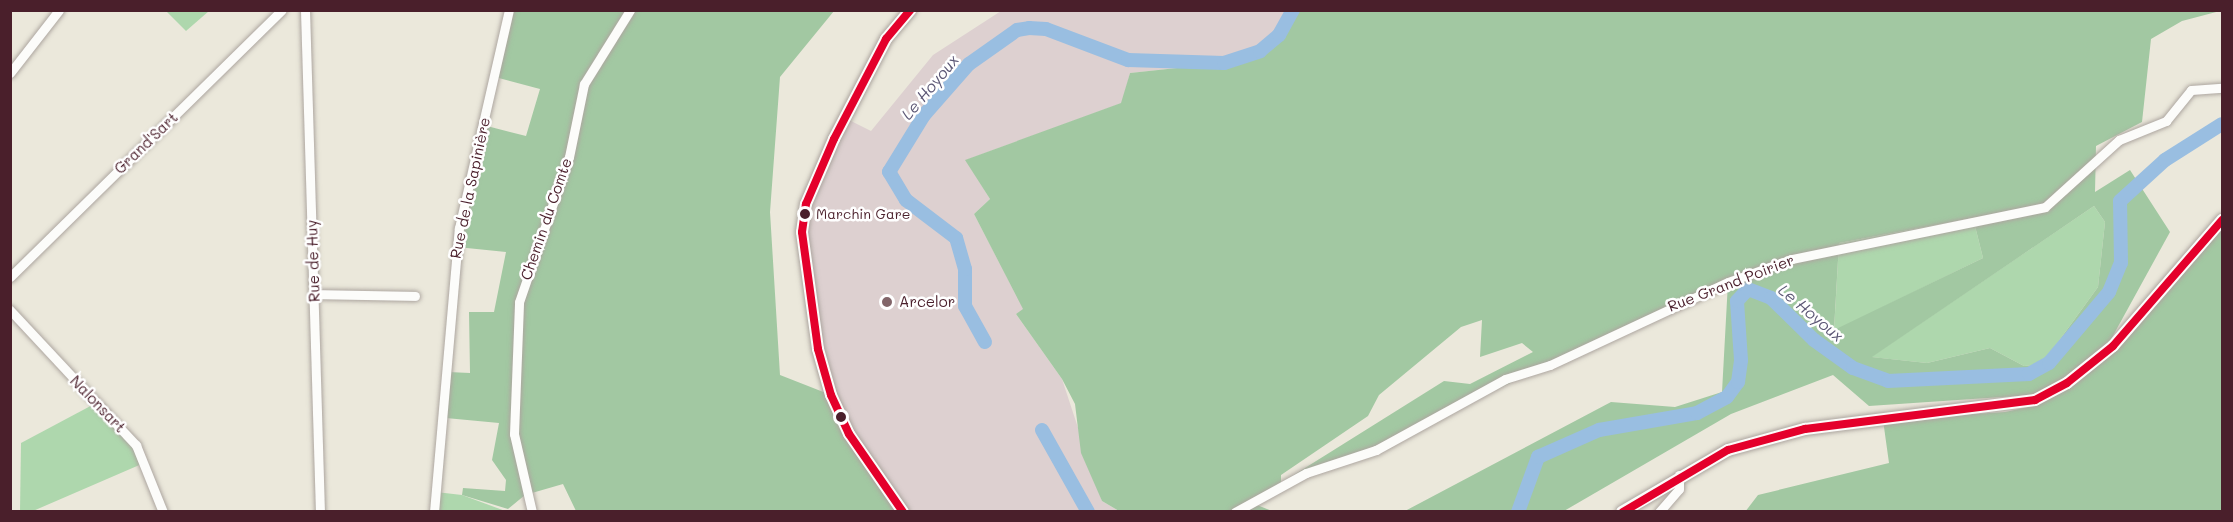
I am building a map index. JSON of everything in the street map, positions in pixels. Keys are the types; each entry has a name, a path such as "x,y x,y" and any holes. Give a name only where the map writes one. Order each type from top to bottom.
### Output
{"main road":[{"path":"903,512 849,434 831,395 818,349 802,232 806,204 834,139 886,39 910,10"},
{"path":"1622,512 1679,475 1728,450 1877,416 2006,407 2035,400 2067,383 2113,346 2223,220"}],"street":[{"path":"10,73 59,10"},
{"name":"Grand'Sart","path":"10,277 282,10"},
{"name":"Rue de Huy","path":"305,10 320,512"},
{"name":"Rue de la Sapinière","path":"434,512 459,228 509,10"},
{"name":"Chemin du Comte","path":"532,512 514,434 519,302 569,157 584,84 630,10"},
{"name":"Rue Grand Poirier","path":"1235,512 1306,473 1385,445 1505,379 1550,364 1728,282 1792,259 2045,207 2119,140 2166,121 2191,90 2223,88"},
{"path":"314,294 415,296"},
{"name":"Nalonsart","path":"10,310 136,445 163,512"},
{"path":"1659,512 1679,489 1679,475"}],"shaded area":[{"path":"1001,11 1293,11 1279,35 1260,51 1224,63 1130,73 1122,103 966,160 990,199 974,214 1024,310 1016,314 1062,379 1102,501 1119,511 903,511 831,395 802,232 806,204 845,118 871,131 933,55"}],"green space":[{"path":"166,11 209,11 186,31"},
{"path":"509,11 834,11 780,77 770,212 780,375 831,395 903,511 576,511 563,484 525,495 508,509 462,495 463,488 505,491 506,480 492,460 499,423 446,418 448,372 470,373 469,312 494,312 506,252 457,247 483,125 526,136 540,89 495,77"},
{"path":"1293,11 2220,11 2182,21 2151,39 2142,122 2096,146 2095,192 2130,170 2170,232 2109,343 2065,379 2032,395 1869,406 1833,375 1731,414 1564,511 1405,511 1611,402 1675,407 1722,392 1728,282 1252,503 1272,511 1119,511 1102,501 1081,453 1075,404 1062,379 1016,314 1023,309 974,214 990,199 965,160 1121,103 1130,73 1224,63 1260,51 1279,35","holes":["2094,206 2105,222 2098,287 2042,364 2024,366 1990,348 1927,363 1872,357","1973,218 1983,258 1834,330 1839,243","1482,320 1480,357 1522,343 1533,352 1470,384 1444,381 1281,483 1281,475 1368,416 1379,395 1461,327"]},
{"path":"2094,206 2105,222 2098,287 2042,364 2024,366 1990,348 1927,363 1871,357"},
{"path":"1973,218 1983,258 1834,331 1839,243"},
{"path":"2222,227 2222,511 1745,512 1758,495 1889,463 1883,420 2005,412 2037,405 2070,387"},
{"path":"98,402 144,463 33,511 20,512 21,443"},
{"path":"436,492 462,495 508,512 434,512"}],"waterway":[{"name":"Le Hoyoux","path":"985,342 965,306 965,269 956,238 906,200 889,172 924,115 969,64 1017,30 1029,28 1046,29 1128,60 1224,63 1260,51 1279,35 1293,10"},
{"name":"Le Hoyoux","path":"1518,512 1538,457 1599,430 1697,413 1727,397 1738,382 1741,360 1737,301 1748,289 1771,298 1814,340 1853,368 1888,381 2029,374 2049,363 2109,292 2121,263 2120,201 2165,160 2222,124"},
{"name":"Le Hoyoux","path":"1042,430 1088,512"}],"transit line":[{"path":"903,512 849,434 831,395 818,349 802,232 806,204 834,139 886,39 910,10"},
{"path":"1623,512 1728,450 1805,429 2035,400 2067,383 2113,346 2222,220"}],"place":[{"name":"Marchin Gare","path":"805,214"},
{"name":"Arcelor","path":"887,302"}]}
